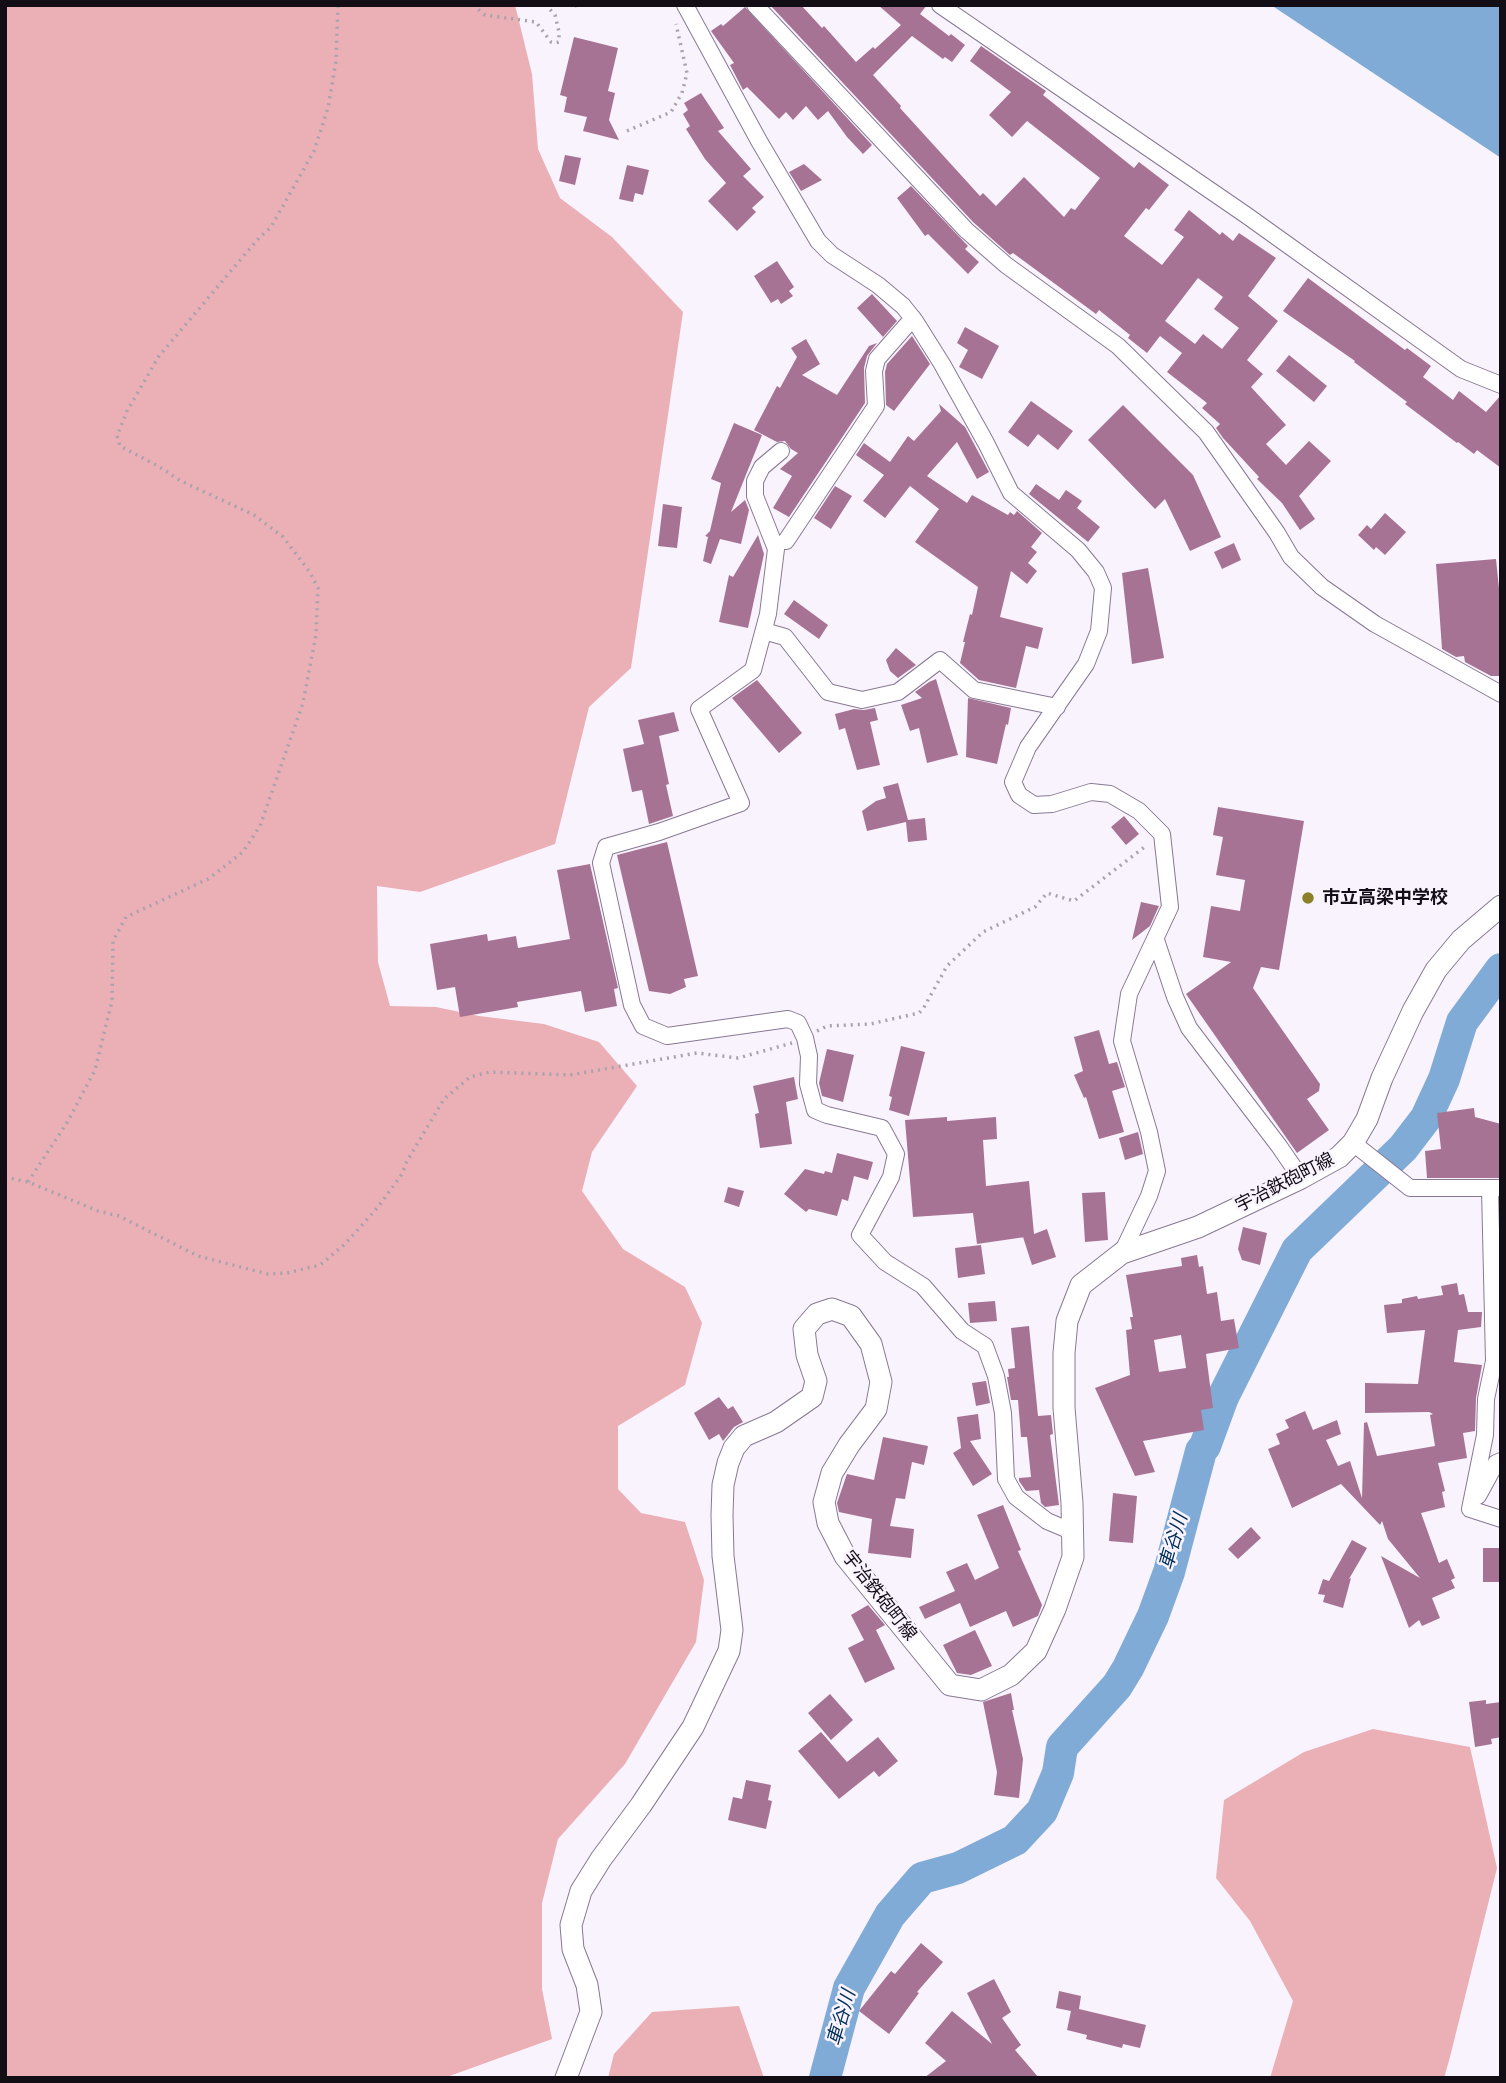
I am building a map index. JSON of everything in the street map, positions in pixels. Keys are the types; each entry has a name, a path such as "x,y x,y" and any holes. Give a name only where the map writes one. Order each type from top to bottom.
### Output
{"main road":[{"name":"宇治鉄砲町線","path":"566,2078 591,2012 587,1985 573,1950 571,1925 581,1891 693,1727 729,1651 731,1620 722,1542 723,1485 728,1463 734,1448 744,1436 776,1422 812,1397 816,1381 807,1355 804,1329 817,1314 832,1309 851,1316 871,1344 881,1382 876,1409 832,1473 824,1502 828,1523 845,1556 950,1685 981,1690 1011,1675 1036,1651 1055,1609 1073,1557 1063,1408 1064,1353 1067,1321 1081,1285 1122,1253 1198,1227 1359,1147 1382,1078 1413,1011 1436,970 1461,940 1501,906"}],"street":[{"path":"685,5 759,141 818,241 832,255 878,285 913,318 986,443 1011,493 1079,550 1096,572 1103,588 1099,631 1086,664 1028,747 1013,782 1019,795 1034,805 1052,804 1091,792 1110,794 1139,811 1162,834 1170,907 1129,994 1122,1041 1149,1132 1157,1171 1149,1196 1122,1253"},
{"path":"755,5 967,230 1006,265 1118,346 1206,432 1291,557 1322,587 1375,624 1501,694"},
{"path":"940,5 1246,215 1461,369 1501,385"},
{"path":"786,541 876,407 874,371 877,359 913,318"},
{"path":"781,451 762,467 755,481 755,496 776,549 764,631 753,670 699,709 741,803 659,832 606,847 601,863 632,1004 643,1027 667,1036 788,1019 799,1023 806,1038 809,1056 808,1084 815,1110 883,1128 896,1154 891,1177 860,1235 885,1262 923,1286 962,1331 985,1346 996,1376 1003,1413 1006,1479 1016,1497 1047,1521 1073,1532"},
{"path":"764,631 785,638 828,692 862,700 898,692 940,660 974,690 1057,707"},
{"path":"1156,940 1175,997 1189,1028 1301,1178"},
{"path":"1359,1147 1410,1188 1495,1189 1494,1362 1486,1399 1485,1436 1470,1508"},
{"path":"1470,1508 1496,1463 1501,1461"},
{"path":"1470,1508 1501,1518"}],"path":[{"path":"28,1182 68,1121 95,1070 112,1001 113,941 126,917 208,879 243,852 260,826 303,703 316,635 318,588 309,571 283,537 254,515 181,481 120,446 117,436 127,411 159,356 271,227 314,151 328,108 336,61 338,5"},
{"path":"473,5 485,15 536,22 551,42 559,42 555,15 546,5"},
{"path":"627,131 671,112 682,93 687,74 675,19"},
{"path":"5,1178 28,1182 138,1224 198,1256 268,1274 287,1273 320,1265 345,1244"}],"shaded area":[{"path":"5,5 515,5 532,74 538,149 560,198 612,237 683,312 631,668 589,707 555,844 420,892 377,886 378,962 390,1006 436,1007 479,1016 544,1024 599,1042 637,1086 592,1152 582,1191 623,1249 685,1287 702,1323 685,1385 618,1426 618,1489 641,1513 685,1522 704,1580 696,1642 625,1764 558,1839 542,1903 542,1989 552,2039 444,2078 5,2078"},
{"path":"1373,1729 1470,1747 1497,1868 1444,2078 1270,2078 1293,2001 1250,1921 1216,1878 1224,1800 1304,1752"},
{"path":"739,2006 764,2078 608,2078 614,2054 652,2012"}],"water":[{"path":"1271,5 1501,5 1501,158"}],"building":[{"path":"770,5 801,5 856,62 901,25 878,5 927,5 920,14 965,45 952,62 945,57 943,59 912,36 873,75 980,196 983,193 996,206 1024,177 1064,217 1071,208 1075,210 1100,178 1027,121 1012,137 989,115 1011,92 970,61 981,46 1046,91 1043,95 1134,168 1139,162 1169,185 1124,236 1162,265 1184,237 1174,230 1189,210 1220,235 1222,232 1233,241 1239,233 1276,258 1248,296 1278,321 1247,360 1263,374 1251,387 1286,425 1266,444 1286,465 1309,441 1331,461 1299,496 1315,519 1300,530 1282,503 1257,479 1259,477 1223,438 1216,428 1220,424 1202,408 1207,403 1167,372 1182,353 1160,336 1147,353 1099,310 1096,314 1013,253 1010,255 973,222","holes":["1198,278 1223,297 1214,309 1239,328 1222,349 1203,334 1195,344 1165,321"]},
{"path":"745,7 872,145 863,154 828,111 818,120 806,106 793,120 786,112 779,119 747,87 743,90 730,65 734,63 711,31 721,24 723,26"},
{"path":"574,37 618,48 608,91 615,93 609,120 619,140 583,131 587,117 564,112 567,97 560,95"},
{"path":"701,93 724,128 718,131 751,169 743,176 764,197 752,208 756,212 737,231 708,201 726,183 705,159 686,129 690,126 683,114 688,110 684,103"},
{"path":"565,155 581,158 575,185 559,181"},
{"path":"804,164 822,180 801,191 789,172"},
{"path":"627,165 649,170 643,195 635,193 633,202 619,199"},
{"path":"911,186 968,246 965,249 979,262 968,274 928,234 925,236 897,198"},
{"path":"777,261 794,287 789,291 793,296 781,304 778,299 771,303 754,276"},
{"path":"1308,278 1405,350 1407,348 1431,366 1423,377 1453,400 1459,391 1486,412 1501,395 1501,468 1477,450 1474,454 1457,443 1405,404 1407,402 1355,361 1283,311"},
{"path":"872,294 897,321 883,337 857,308"},
{"path":"965,327 999,346 982,379 959,367 968,350 957,343"},
{"path":"912,336 930,364 894,411 886,405 885,372 887,364"},
{"path":"806,339 820,364 802,375 837,395 869,346 877,343 867,356 864,368 865,403 789,517 773,508 792,476 780,469 798,453 785,441 777,442 754,430 777,386 780,388 797,357 791,348"},
{"path":"1289,355 1327,386 1314,402 1276,371"},
{"path":"1031,401 1073,431 1058,450 1038,434 1028,447 1008,432"},
{"path":"939,404 965,427 989,472 977,479 957,442 927,476 967,503 972,495 1008,515 1010,512 1014,515 1017,511 1042,533 1031,547 1037,552 1028,563 1037,571 1027,584 1011,571 1000,617 1043,628 1038,649 1026,646 1016,688 979,680 960,663 978,587 915,542 939,509 910,486 885,518 863,501 884,475 856,455 864,443 890,462 908,436 914,441 941,411"},
{"path":"1123,405 1193,475 1221,537 1190,551 1165,499 1155,509 1088,440"},
{"path":"734,423 762,435 731,512 745,500 749,510 741,544 720,539 711,564 703,561 708,537 705,536 710,531 721,483 711,479"},
{"path":"1036,484 1059,500 1066,490 1082,501 1077,508 1100,527 1088,542 1029,494"},
{"path":"835,486 852,496 831,529 814,518"},
{"path":"663,504 682,507 677,548 658,546"},
{"path":"1385,513 1406,532 1385,555 1376,547 1374,550 1358,535 1367,525 1371,529"},
{"path":"758,535 764,554 748,628 719,622 729,575 733,577"},
{"path":"1234,543 1241,560 1222,569 1214,552"},
{"path":"1496,559 1501,608 1501,676 1491,676 1465,662 1464,656 1456,657 1442,649 1436,564"},
{"path":"1148,568 1164,658 1132,664 1122,573"},
{"path":"794,600 828,625 819,639 784,614"},
{"path":"896,648 916,665 898,678 890,671 886,660"},
{"path":"936,679 958,755 927,763 919,728 910,731 901,705 922,698 915,692"},
{"path":"757,680 802,733 779,753 732,698"},
{"path":"968,698 1011,708 997,764 966,757"},
{"path":"875,708 878,720 870,722 880,765 857,770 845,728 839,730 835,714 854,709"},
{"path":"674,712 679,731 659,736 673,816 649,824 642,790 632,792 623,749 644,744 638,720"},
{"path":"898,783 908,820 925,818 927,840 908,842 906,822 867,831 862,811 876,801 886,798 883,787"},
{"path":"1218,807 1304,821 1279,970 1261,967 1253,988 1320,1084 1319,1091 1307,1099 1329,1130 1297,1153 1186,994 1231,962 1203,957 1211,906 1240,911 1245,880 1216,875 1223,837 1213,835"},
{"path":"1124,816 1139,834 1126,845 1111,827"},
{"path":"667,842 698,976 684,979 686,987 670,994 649,991 617,855"},
{"path":"590,864 618,988 614,989 617,1006 585,1012 581,991 517,1002 518,1007 460,1017 455,987 437,990 430,944 487,934 488,941 516,936 518,948 570,939 557,870"},
{"path":"1141,902 1159,906 1150,926 1132,940"},
{"path":"1099,1030 1109,1064 1117,1062 1125,1087 1112,1091 1124,1132 1099,1139 1086,1097 1084,1098 1074,1075 1083,1071 1074,1037"},
{"path":"901,1046 925,1052 909,1116 889,1110 892,1097 889,1096"},
{"path":"827,1049 854,1055 843,1102 822,1096 819,1083"},
{"path":"794,1077 798,1099 786,1102 792,1144 760,1148 755,1114 759,1113 753,1086"},
{"path":"1474,1108 1475,1117 1501,1124 1501,1178 1427,1178 1425,1151 1441,1149 1437,1113"},
{"path":"947,1117 947,1121 996,1117 997,1139 983,1140 986,1186 1029,1181 1034,1234 1047,1229 1056,1257 1032,1265 1023,1237 977,1244 973,1213 913,1217 905,1120"},
{"path":"1138,1132 1143,1154 1125,1160 1119,1138"},
{"path":"837,1153 873,1162 868,1180 854,1176 848,1201 842,1199 837,1216 809,1209 806,1212 784,1194 805,1169 824,1174 825,1171 832,1173"},
{"path":"728,1187 744,1191 739,1207 724,1202"},
{"path":"1105,1192 1108,1240 1085,1242 1082,1193"},
{"path":"1243,1227 1267,1233 1260,1265 1242,1260 1238,1249"},
{"path":"981,1245 985,1274 958,1278 955,1248"},
{"path":"1197,1255 1199,1267 1203,1266 1207,1294 1217,1292 1221,1321 1234,1319 1239,1348 1206,1354 1213,1408 1201,1410 1204,1430 1143,1441 1155,1472 1135,1476 1095,1388 1130,1375 1126,1330 1132,1329 1130,1317 1133,1317 1126,1275 1182,1266 1181,1258","holes":["1181,1335 1186,1368 1159,1372 1154,1340"]},
{"path":"1457,1283 1459,1295 1464,1294 1468,1312 1482,1312 1481,1327 1458,1330 1454,1362 1482,1365 1476,1398 1475,1431 1463,1433 1467,1458 1438,1463 1445,1491 1442,1492 1445,1507 1421,1513 1439,1563 1447,1559 1455,1578 1451,1580 1455,1588 1432,1598 1440,1618 1422,1626 1419,1620 1409,1628 1381,1556 1420,1578 1388,1539 1382,1521 1380,1525 1341,1484 1292,1508 1268,1449 1280,1444 1276,1434 1289,1428 1285,1420 1305,1411 1313,1430 1337,1420 1341,1434 1326,1440 1338,1466 1350,1461 1362,1498 1364,1423 1367,1422 1377,1456 1435,1446 1430,1415 1433,1414 1365,1413 1365,1383 1418,1384 1425,1330 1387,1333 1384,1305 1402,1303 1402,1299 1417,1296 1418,1299 1443,1295 1441,1286"},
{"path":"995,1301 997,1321 970,1323 968,1303"},
{"path":"1029,1326 1038,1416 1051,1415 1053,1434 1050,1435 1059,1505 1045,1507 1041,1503 1039,1490 1026,1491 1019,1481 1019,1478 1031,1477 1027,1437 1021,1437 1018,1400 1011,1400 1007,1377 1008,1369 1015,1368 1011,1328"},
{"path":"986,1381 990,1403 976,1406 972,1383"},
{"path":"719,1397 728,1409 733,1406 743,1422 734,1427 723,1441 719,1434 709,1440 694,1413"},
{"path":"978,1414 981,1439 970,1441 992,1474 973,1486 953,1453 961,1448 957,1417"},
{"path":"883,1437 928,1446 924,1465 912,1462 905,1499 896,1498 890,1526 914,1529 911,1558 868,1553 872,1519 839,1512 837,1503 847,1474 874,1480"},
{"path":"1113,1493 1137,1496 1133,1543 1109,1541"},
{"path":"1003,1505 1021,1550 1018,1551 1042,1605 1038,1616 1013,1627 1006,1611 970,1627 960,1603 925,1619 919,1607 955,1591 946,1572 967,1563 975,1580 999,1568 977,1515"},
{"path":"1251,1527 1261,1538 1238,1559 1228,1549"},
{"path":"1352,1540 1367,1548 1349,1579 1351,1578 1343,1608 1323,1602 1325,1595 1318,1594 1323,1579 1329,1581"},
{"path":"1483,1548 1500,1548 1500,1582 1483,1582"},
{"path":"868,1605 885,1625 876,1630 895,1669 865,1683 848,1648 864,1640 851,1615"},
{"path":"975,1630 992,1666 971,1675 957,1673 943,1645"},
{"path":"1011,1693 1023,1759 1019,1798 994,1795 997,1772 983,1702"},
{"path":"830,1694 853,1720 831,1740 808,1713"},
{"path":"1486,1700 1486,1704 1501,1702 1501,1737 1491,1739 1492,1744 1475,1747 1469,1702"},
{"path":"821,1732 847,1762 878,1737 898,1761 879,1777 874,1771 839,1799 798,1751"},
{"path":"746,1780 771,1785 768,1800 772,1801 766,1829 728,1820 733,1797 742,1799"},
{"path":"921,1943 943,1962 917,1992 919,1993 889,2034 859,2011 891,1971 895,1974"},
{"path":"994,1979 1011,2012 1002,2018 1021,2045 1015,2050 1039,2078 924,2078 946,2061 925,2043 952,2011 992,2044 967,1993"},
{"path":"1059,1991 1081,1996 1079,2009 1146,2025 1140,2048 1123,2044 1122,2048 1086,2039 1087,2035 1067,2030 1071,2011 1056,2008"}],"waterway":[{"name":"車谷川","path":"825,2078 849,1988 890,1915 922,1878 958,1868 1015,1840 1042,1811 1058,1773 1062,1747 1117,1686 1153,1616 1169,1572 1201,1451 1223,1397 1297,1250 1403,1148 1426,1118 1444,1079 1462,1022 1501,969"}],"place":[{"name":"市立高梁中学校","path":"1308,898"}]}
